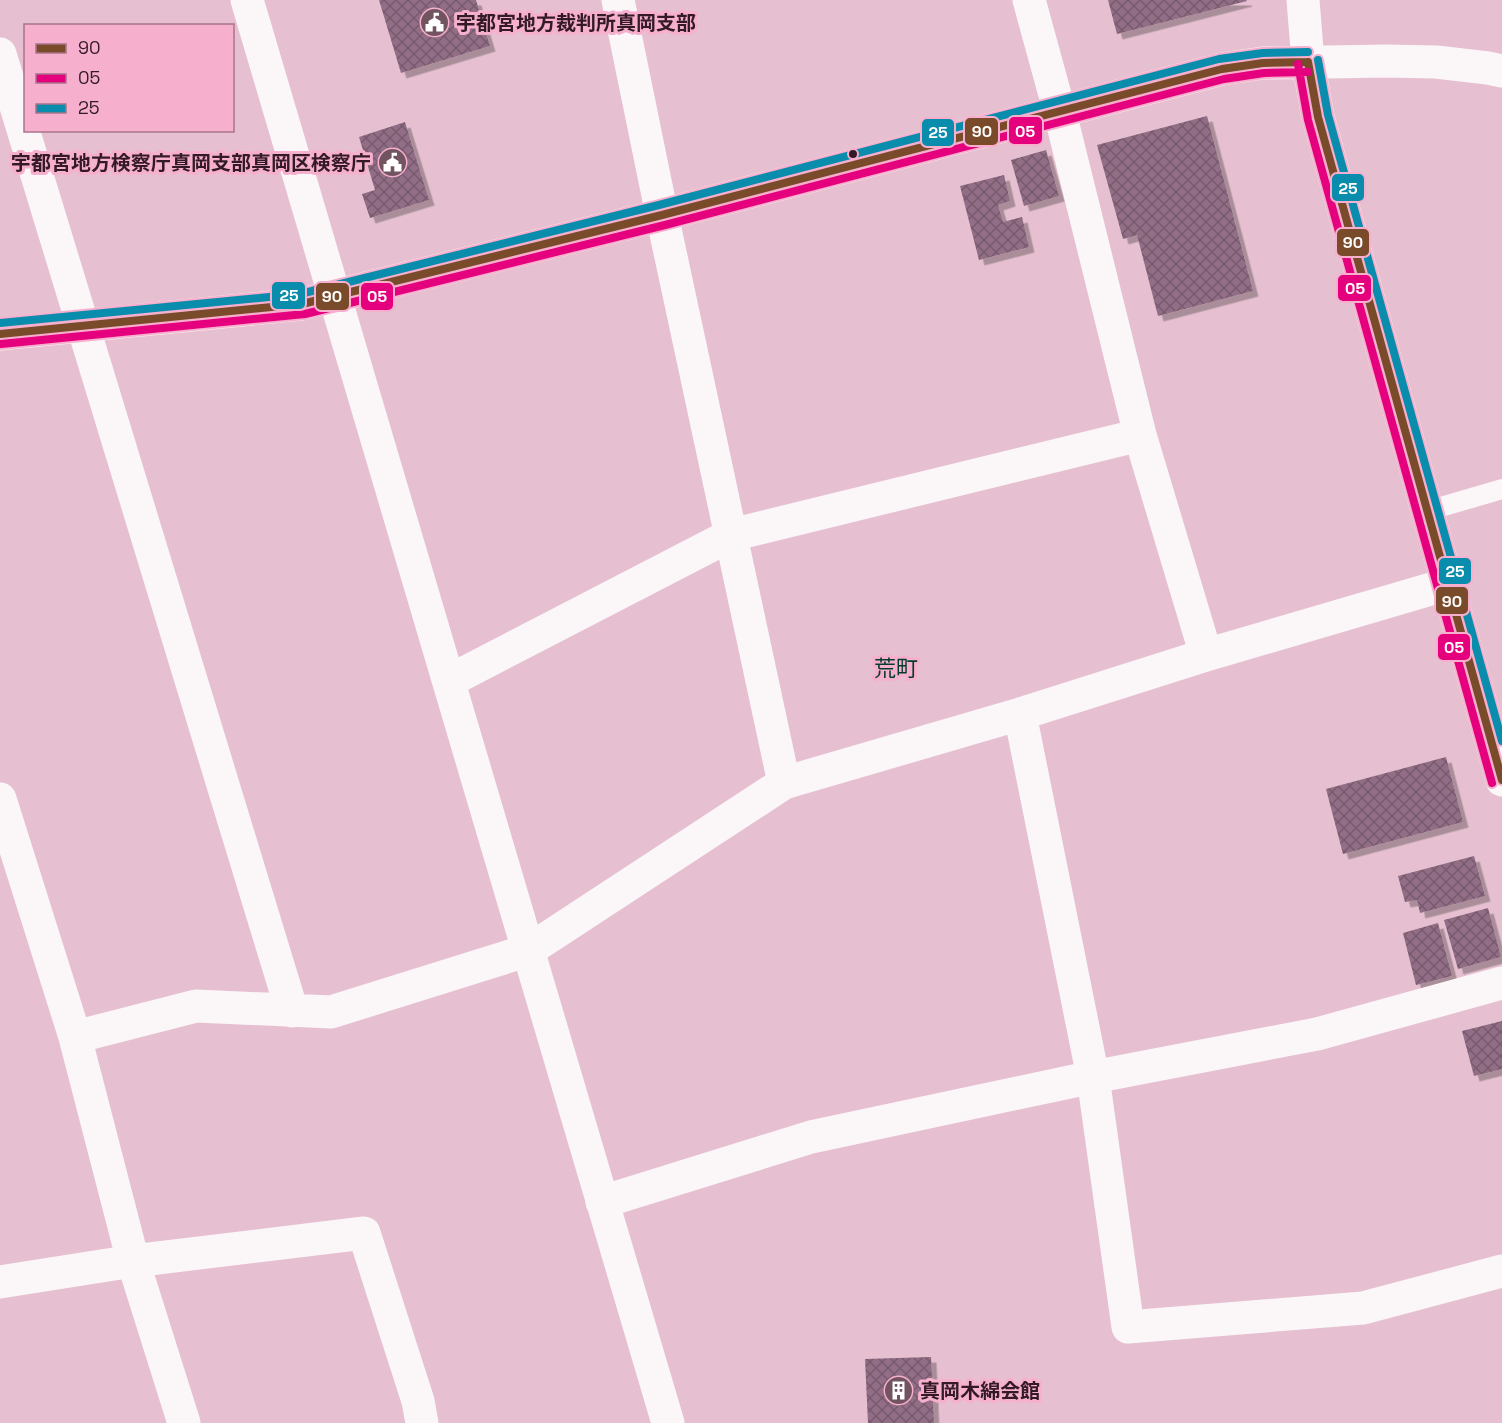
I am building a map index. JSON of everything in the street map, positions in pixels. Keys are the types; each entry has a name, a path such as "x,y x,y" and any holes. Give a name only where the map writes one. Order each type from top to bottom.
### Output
{"street":[{"path":"247,0 530,950 668,1423"},
{"path":"618,0 784,783"},
{"path":"1029,0 1060,113 1140,435 1206,655"},
{"path":"1303,0 1308,62 1318,117 1502,780"},
{"path":"0,54 292,1011"},
{"path":"0,334 302,304 662,215 1222,69 1263,63 1437,62 1502,71"},
{"path":"449,681 731,535 1140,435"},
{"path":"75,1037 196,1006 331,1012 530,950 784,783 1448,584"},
{"path":"1020,714 1093,1077 1128,1327 1363,1308 1502,1271"},
{"path":"0,799 75,1037 133,1261 184,1423"},
{"path":"602,1202 811,1137 1093,1077 1317,1034 1502,982"},
{"path":"0,1282 133,1261 364,1233 418,1401 422,1423"}],"lane":[{"path":"1427,511 1502,489"}],"building":[{"name":"宇都宮地方裁判所真岡支部","path":"379,0 476,0 490,46 401,73"},
{"path":"1108,0 1246,0 1247,1 1117,34"},
{"path":"1207,116 1253,291 1158,316 1137,235 1123,239 1097,145"},
{"name":"宇都宮地方検察庁真岡支部真岡区検察庁","path":"405,122 429,200 370,218 362,194 375,190 359,137"},
{"path":"1046,150 1059,196 1024,206 1011,160"},
{"path":"1004,175 1010,201 998,205 1003,222 1022,217 1029,247 979,260 960,186"},
{"path":"1446,757 1463,822 1343,854 1326,789"},
{"path":"1474,856 1485,896 1420,913 1417,900 1405,902 1398,876"},
{"path":"1488,908 1501,957 1458,969 1444,920"},
{"path":"1438,923 1452,976 1416,985 1403,933"},
{"path":"1502,1021 1502,1069 1474,1076 1462,1031"},
{"name":"真岡木綿会館","path":"931,1357 934,1423 868,1423 865,1359"}],"transit line":[{"name":"25","path":"0,323 300,294 659,205 1219,59 1263,53 1308,52"},
{"name":"25","path":"1318,60 1328,115 1502,741"},
{"name":"90","path":"1308,62 1318,117 1502,780"},
{"name":"90","path":"0,334 302,304 662,215 1222,69 1263,63 1308,62"},
{"name":"05","path":"1298,64 1308,120 1492,783"},
{"name":"05","path":"1,344 305,314 665,225 1224,79 1264,73 1308,72"}],"place":[{"name":"宇都宮地方裁判所真岡支部","path":"435,23"},
{"name":"宇都宮地方検察庁真岡支部真岡区検察庁","path":"392,163"},
{"name":"真岡木綿会館","path":"899,1391"}],"district":[{"name":"荒町","path":"896,668"}]}
